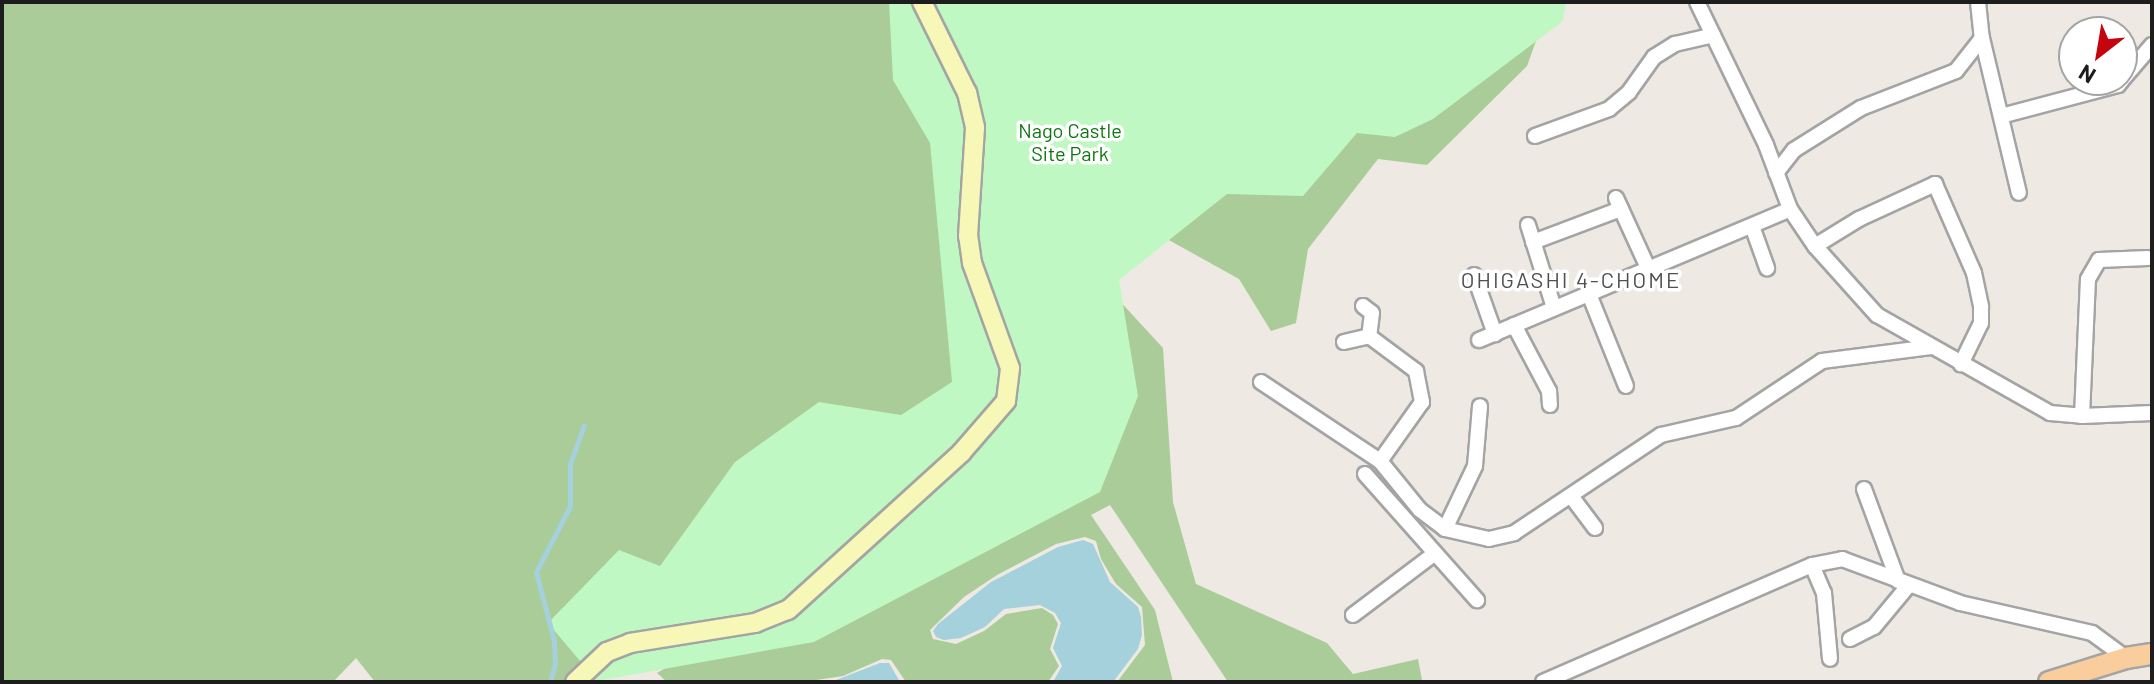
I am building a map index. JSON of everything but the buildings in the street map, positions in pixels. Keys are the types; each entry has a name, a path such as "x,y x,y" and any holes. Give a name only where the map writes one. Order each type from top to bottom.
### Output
{"main road":[{"path":"2049,682 2126,658 2152,654"}],"street":[{"path":"575,682 607,652 630,643 755,623 788,610 950,464 993,420 1006,401 1010,368 972,263 968,236 975,127 967,93 922,2"},
{"path":"1697,2 1790,209 1815,246 1877,315 2050,413 2082,416 2152,413"},
{"path":"1978,2 1982,38 2019,193"},
{"path":"1535,136 1609,109 1629,92 1654,57 1675,44 1713,35"},
{"path":"1776,173 1794,150 1861,108 1956,71 1982,38"},
{"path":"2138,61 2152,45"},
{"path":"2001,116 2076,96"},
{"path":"1815,246 1859,219 1935,184 1974,273 1981,307 1981,323 1961,364"},
{"path":"1533,242 1618,203 1649,270"},
{"path":"1479,340 1790,209"},
{"path":"1528,225 1554,308"},
{"path":"1752,226 1767,268"},
{"path":"2082,416 2088,279 2099,260 2148,258"},
{"path":"1474,275 1495,334"},
{"path":"1589,294 1626,386"},
{"path":"1363,306 1372,313 1369,336"},
{"path":"1514,325 1549,391 1550,405"},
{"path":"1344,342 1369,336"},
{"path":"1369,336 1416,371 1422,402 1380,461"},
{"path":"1261,382 1380,461 1414,503 1445,529 1489,539 1514,533 1661,435 1736,418 1822,361 1931,347"},
{"path":"1445,529 1475,466 1480,406"},
{"path":"1365,474 1395,519 1434,554 1477,600"},
{"path":"1864,489 1903,583"},
{"path":"1571,496 1595,528"},
{"path":"1395,519 1414,503"},
{"path":"1353,615 1434,554"},
{"path":"1543,682 1812,565 1842,559 1960,603 2092,633 2126,658"},
{"path":"1812,565 1824,593 1830,659"},
{"path":"1850,639 1874,627 1903,583"}],"green space":[{"path":"2,2 908,2 991,373 587,655 565,682 375,682 356,658 333,682 2,682"},
{"name":"Nago Castle Site Park","path":"889,2 1566,2 1563,21 1433,119 1395,137 1357,133 1303,196 1227,194 1119,280 1138,396 1100,492 814,642 597,681 548,623 619,550 660,566 735,462 819,402 901,415 952,382 930,143 893,80"},
{"path":"1220,2 1550,2 1527,66 1427,165 1378,159 1308,249 1296,323 1271,331 1239,279 1131,219 1092,271 1163,348 1173,502 1196,584 1327,643 1353,674 1418,659 1422,680 1228,682 1110,505 1091,515 1155,610 1173,682 1117,682 1145,645 1142,607 1116,584 1101,559 1096,541 1085,537 1056,544 997,575 964,597 930,630 933,639 956,644 984,631 1006,614 1042,608 1053,615 1058,624 1050,649 1059,666 1048,682 906,682 891,660 882,659 843,676 816,680 667,682 657,673 687,655 777,631"}],"water":[{"path":"1083,540 1093,544 1110,582 1138,607 1141,617 1142,635 1138,649 1113,682 1053,682 1062,666 1053,648 1061,623 1055,613 1040,605 1004,609 985,627 961,638 944,640 936,637 933,631 938,624 991,582 1058,547"},
{"path":"880,663 889,663 900,682 831,682"}],"waterway":[{"path":"550,682 555,663 554,641 536,572 570,506 570,464 584,425"}],"district":[{"name":"OHIGASHI 4-CHOME","path":"1571,280"}]}
